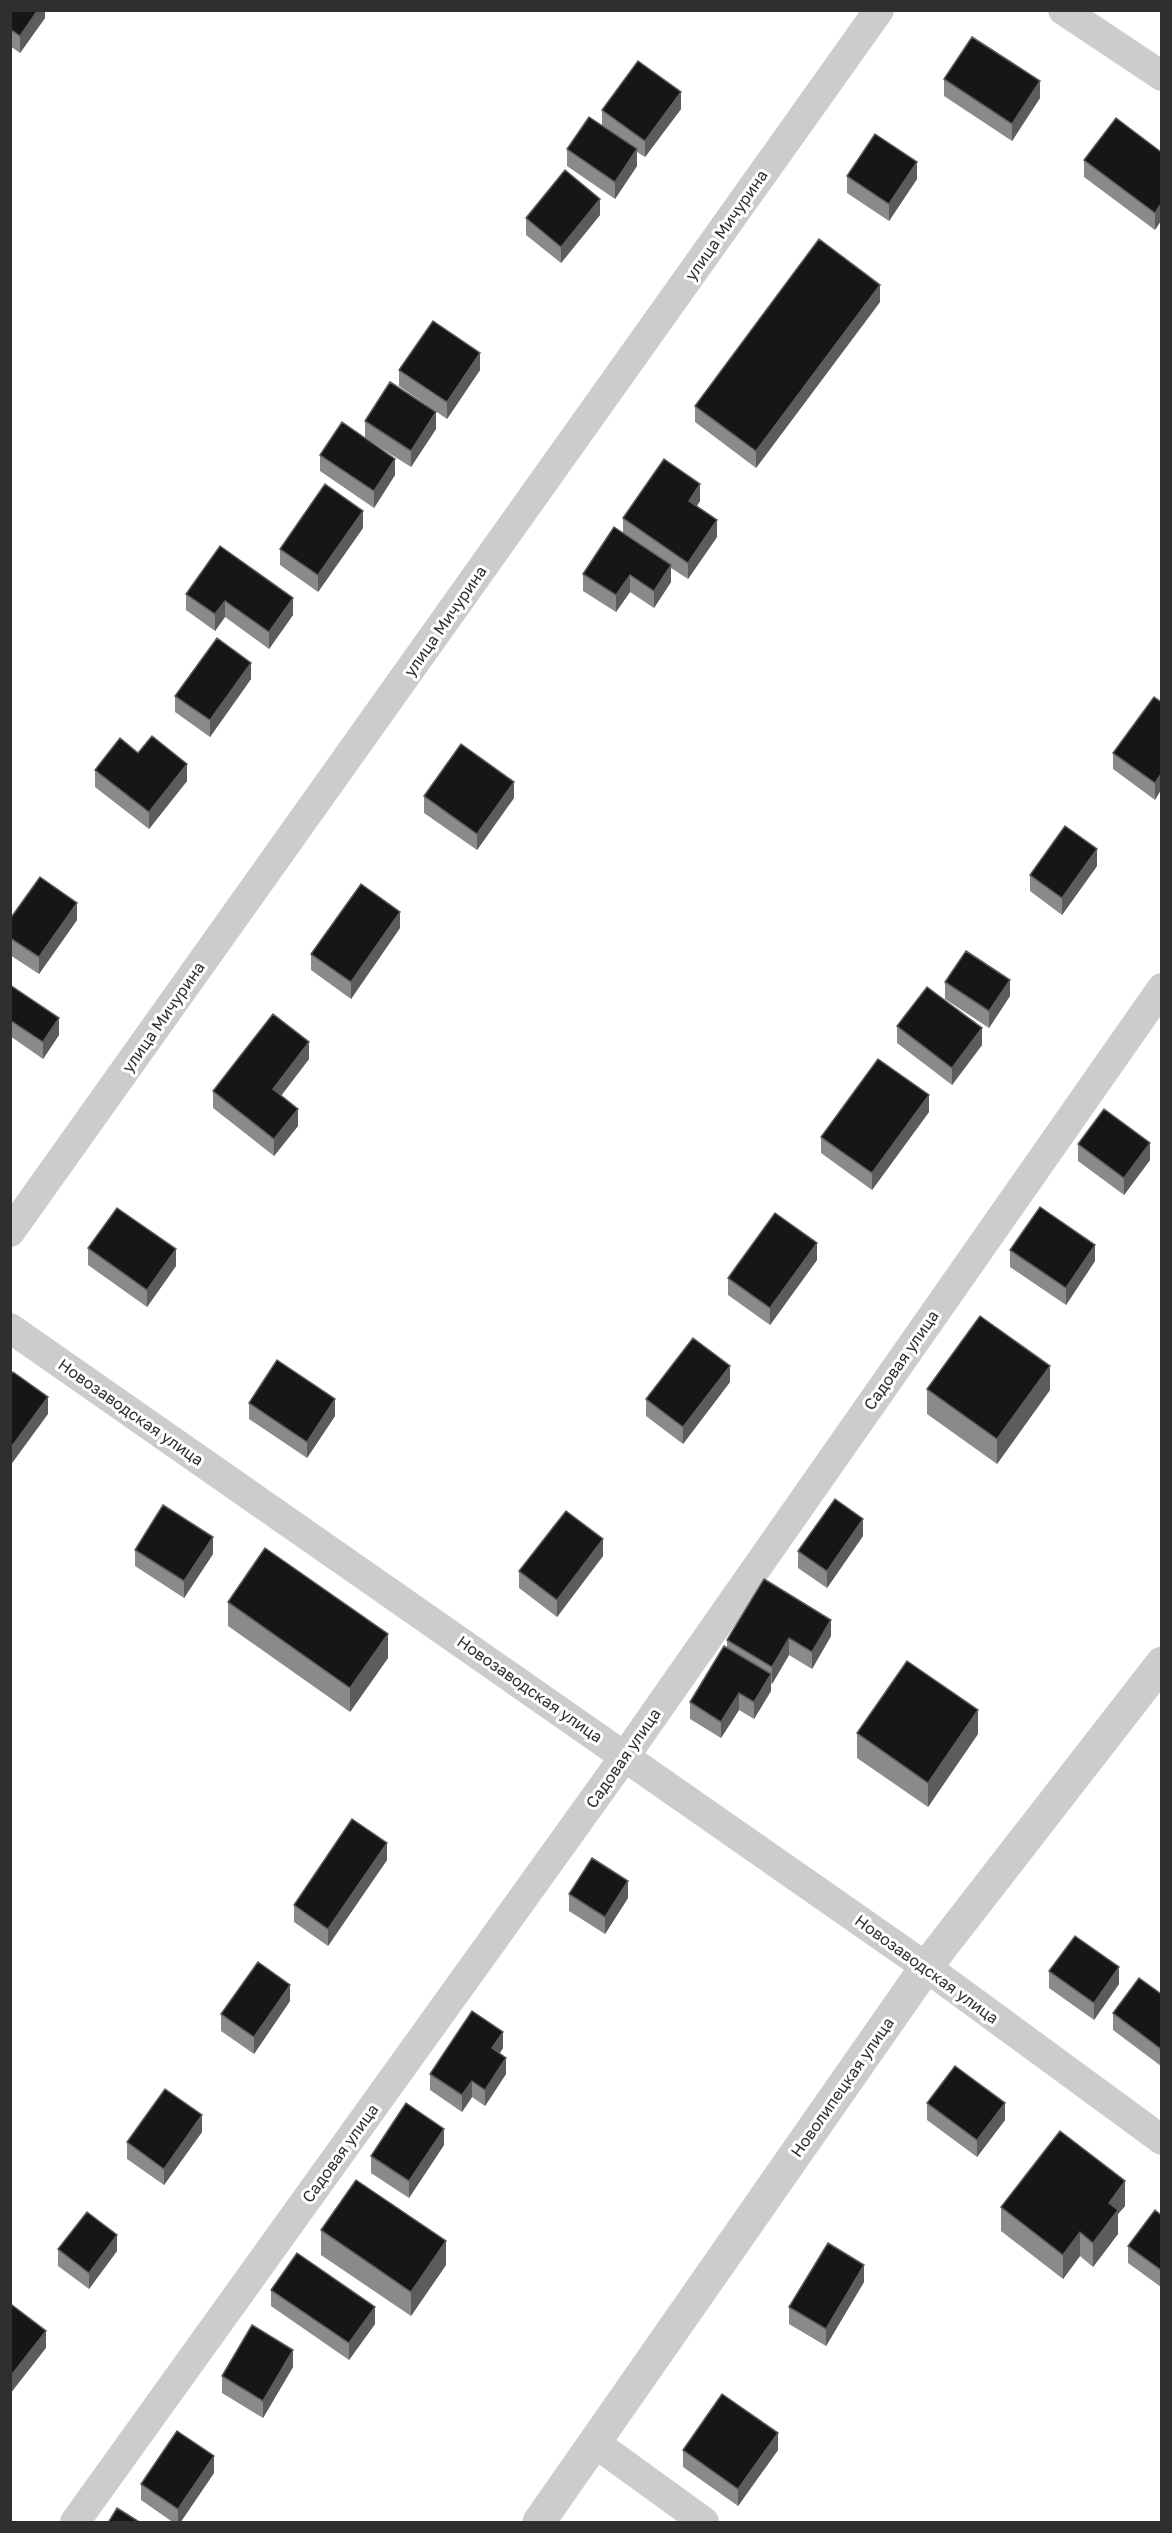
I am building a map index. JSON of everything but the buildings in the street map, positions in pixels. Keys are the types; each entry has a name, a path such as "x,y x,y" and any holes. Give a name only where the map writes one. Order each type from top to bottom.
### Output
{"street":[{"name":"улица Мичурина","path":"10,1232 879,10"},
{"path":"1063,10 1161,76"},
{"name":"Садовая улица","path":"75,2523 625,1756 1161,988"},
{"name":"Новозаводская улица","path":"10,1328 926,1967 1161,2140"},
{"name":"Новолипецкая улица","path":"539,2523 926,1967 1161,1663"},
{"path":"595,2443 704,2523"}]}
